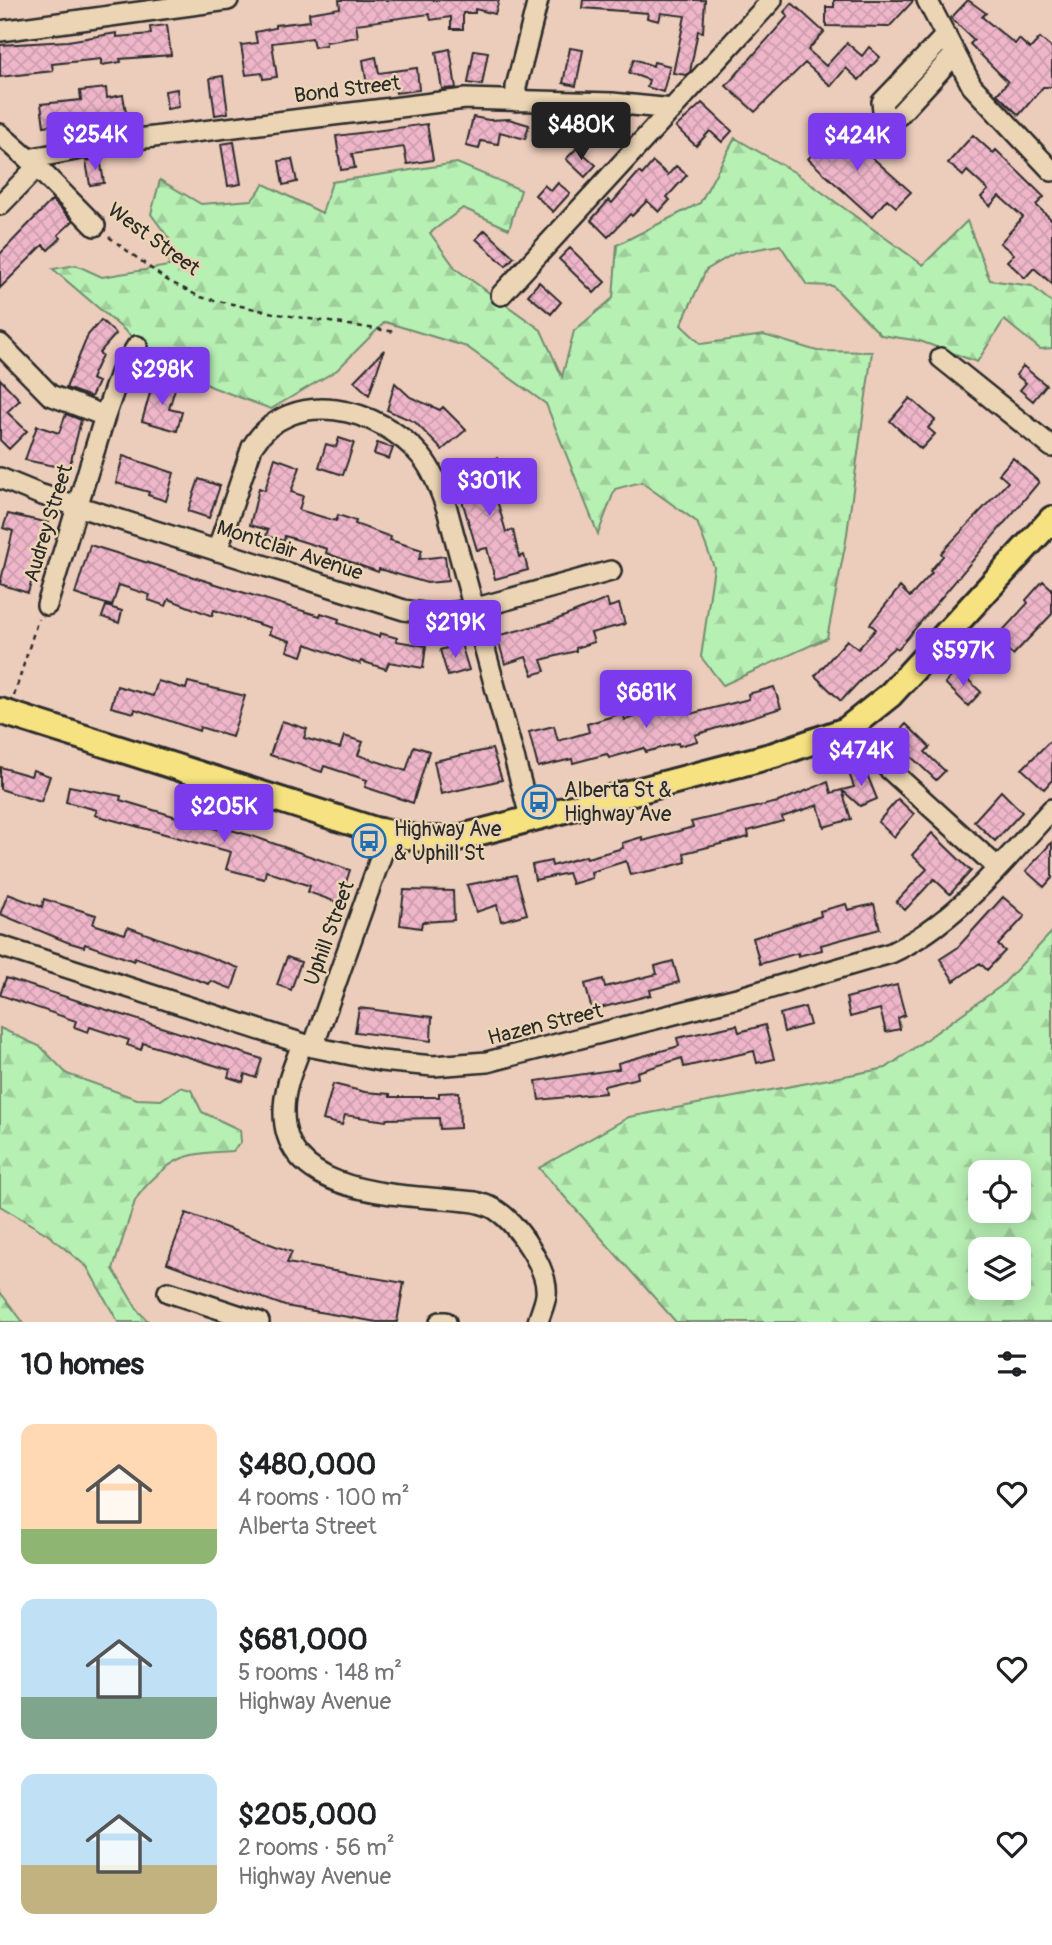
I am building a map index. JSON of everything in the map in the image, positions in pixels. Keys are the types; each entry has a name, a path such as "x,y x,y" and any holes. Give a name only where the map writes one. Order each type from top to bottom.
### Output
{"main road":[{"path":"4,712 389,834 422,839 454,839 774,755 846,730 890,695 1052,519"}],"street":[{"path":"0,32 228,0"},
{"path":"516,101 538,0"},
{"path":"501,295 772,0"},
{"path":"927,0 972,86 1052,172"},
{"path":"946,34 882,102 883,111 890,118 897,117 956,54"},
{"name":"Bond Street","path":"33,163 129,140 381,107 466,99 612,103 673,109"},
{"name":"West Street","path":"0,134 33,163 95,226"},
{"path":"0,205 33,163"},
{"path":"0,344 50,395 105,416"},
{"name":"Audrey Street","path":"47,605 105,416 120,373 136,346"},
{"path":"941,358 1052,447"},
{"path":"217,551 259,436 300,411 328,407 355,414 396,435 420,455 435,479 447,509 531,820"},
{"name":"Montclair Avenue","path":"0,478 77,506 404,610 437,615 473,609 611,571"},
{"path":"846,730 998,868"},
{"name":"Hazen Street","path":"0,946 307,1045 381,1061 433,1066 487,1062 593,1036 891,953 914,942 946,920 1052,809"},
{"name":"Uphill Street","path":"389,834 307,1045 288,1082 284,1110 286,1135 298,1157 312,1171 335,1182 475,1202 495,1209 513,1224 530,1247 541,1272 547,1293 538,1322"},
{"path":"168,1292 259,1322"},
{"path":"440,1322 446,1322"}],"path":[{"name":"West Street","path":"95,226 164,279 200,297 278,314 396,332"},
{"name":"Audrey Street","path":"4,712 40,611 47,605"}],"green space":[{"path":"735,138 794,172 923,265 967,221 990,280 1032,286 1052,303 1052,348 1040,349 1004,320 977,362 920,341 881,335 833,286 807,285 780,245 735,253 706,270 681,325 701,344 764,335 817,351 872,352 846,541 827,638 723,685 701,657 714,567 697,522 641,482 615,489 598,534 546,404 467,347 385,322 337,370 271,409 212,387 158,359 53,269 76,265 102,277 169,266 170,240 151,214 160,180 201,204 252,200 264,184 322,213 332,182 457,163 521,190 509,229 463,208 430,233 456,269 541,330 562,377 574,331 613,298 617,245 700,203"},
{"path":"1052,932 1052,1322 676,1322 539,1168 629,1117 886,1068 1001,986"},
{"path":"0,1028 41,1047 67,1074 137,1099 161,1100 180,1087 191,1090 202,1112 240,1130 241,1142 233,1151 200,1154 174,1162 158,1174 135,1201 113,1269 138,1311 149,1322 118,1322 87,1267 47,1234 0,1206"},
{"path":"0,1292 23,1322 0,1322"}],"building":[{"path":"339,0 499,0 495,14 475,9 475,13 463,13 463,29 451,29 451,17 431,20 429,14 356,24 358,37 326,42 326,45 314,47 312,38 272,43 277,77 263,79 262,73 246,75 241,45 257,43 255,32 275,28 275,25 310,21 309,13 340,8"},
{"path":"583,0 705,0 703,32 698,31 690,72 686,75 673,73 685,16 661,13 659,21 647,18 648,13 582,8"},
{"path":"834,0 914,0 889,27 826,26 826,7 834,7"},
{"path":"968,0 986,13 982,17 1015,44 1019,39 1030,49 1040,38 1052,48 1052,87 1043,87 1019,115 997,94 1008,82 970,44 974,40 951,18"},
{"path":"792,3 824,32 808,50 826,66 847,43 862,56 869,47 880,57 859,80 846,68 831,86 805,63 755,112 726,86 788,16 784,12"},
{"path":"167,25 171,55 120,59 121,62 101,65 101,59 52,64 53,71 0,77 0,45 68,41 117,33 117,37 151,34 150,27"},
{"path":"570,48 583,50 576,86 563,83"},
{"path":"450,49 456,88 442,89 436,52"},
{"path":"474,50 488,52 482,85 468,83"},
{"path":"376,57 379,73 417,68 419,90 396,93 395,87 368,92 363,60"},
{"path":"634,59 653,66 654,62 670,66 663,92 647,87 649,80 629,73"},
{"path":"223,76 228,113 215,115 210,78"},
{"path":"106,88 107,98 123,95 127,118 65,132 64,123 44,126 41,104 81,100 80,91"},
{"path":"177,89 179,107 167,109 165,91"},
{"path":"702,103 732,131 722,142 710,131 696,146 676,127"},
{"path":"473,117 489,120 509,119 529,125 525,139 500,132 498,144 481,141 479,149 466,146"},
{"path":"556,121 575,123 573,143 553,141"},
{"path":"427,124 433,160 407,164 404,147 352,154 355,168 341,170 336,136"},
{"path":"837,126 911,192 896,207 887,199 872,217 808,159"},
{"path":"973,135 993,153 996,150 1044,197 1036,205 1052,220 1052,284 1034,268 1025,278 1007,261 1014,254 1000,243 1023,217 999,196 990,206 981,197 988,190 967,171 963,176 948,163"},
{"path":"234,142 241,184 228,186 221,144"},
{"path":"577,148 596,165 585,177 566,159"},
{"path":"100,158 104,183 90,185 86,161"},
{"path":"292,159 297,182 283,185 279,161"},
{"path":"653,162 668,175 676,166 687,175 667,197 670,200 659,212 647,201 608,237 591,220 609,200 612,203 639,172 642,175"},
{"path":"558,183 570,193 553,212 535,195 544,185 551,191"},
{"path":"52,200 73,221 58,235 61,238 48,250 43,245 0,288 0,254"},
{"path":"485,230 514,257 506,266 476,239"},
{"path":"570,248 605,282 594,293 559,259"},
{"path":"539,282 561,302 551,314 528,295"},
{"path":"101,320 116,334 99,353 102,355 91,379 98,382 91,397 66,388 88,335"},
{"path":"384,350 369,395 354,381"},
{"path":"1023,366 1046,385 1033,401 1020,390 1026,383 1016,375"},
{"path":"0,379 20,400 7,412 27,431 9,449 0,440"},
{"path":"154,379 176,385 169,409 182,412 177,431 142,421"},
{"path":"395,383 410,397 440,410 443,407 466,430 442,450 415,422 387,410"},
{"path":"910,398 935,420 928,428 935,434 921,449 890,421"},
{"path":"66,414 81,420 69,469 25,460 37,426 59,433"},
{"path":"339,438 354,443 343,475 319,467 326,444 336,447"},
{"path":"377,443 393,448 389,459 374,454"},
{"path":"123,456 174,473 166,501 148,495 149,492 116,483"},
{"path":"275,458 300,467 291,492 303,496 299,510 336,521 338,515 356,521 355,524 391,537 390,540 422,550 419,559 445,556 448,581 427,583 379,569 378,572 326,553 327,549 285,536 284,541 266,536 268,530 250,525 259,488 265,490"},
{"path":"497,458 504,487 494,490 506,532 513,530 519,557 524,555 528,570 495,579 487,548 477,550 454,474"},
{"path":"1013,458 1039,482 898,649 895,647 878,662 841,701 815,676 847,640 858,649 876,629 870,624 900,587 910,597 932,573 930,571 943,556 941,553 1008,482 999,474"},
{"path":"199,479 220,486 209,518 188,511"},
{"path":"8,514 49,523 31,568 35,570 28,593 0,584 13,531 3,528"},
{"path":"90,545 320,616 321,613 339,619 338,623 379,637 380,633 397,638 396,641 426,646 423,668 389,662 386,669 361,661 360,664 306,644 302,656 287,651 290,641 269,634 271,628 214,610 212,616 169,599 166,606 148,600 150,595 119,585 112,606 75,594"},
{"path":"1043,581 1052,589 1052,614 1013,655 995,639 1028,603 1026,600"},
{"path":"607,599 609,607 619,604 625,624 591,633 594,642 576,648 576,651 541,660 545,671 533,675 526,657 505,664 497,636 553,621"},
{"path":"106,606 122,611 119,623 102,617"},
{"path":"461,644 469,670 448,676 440,650"},
{"path":"958,670 981,692 968,706 945,683"},
{"path":"158,681 186,689 188,682 245,696 232,737 200,727 199,731 135,709 134,713 111,707 117,686 153,696"},
{"path":"774,687 781,708 695,735 697,741 646,752 644,748 609,758 607,754 573,763 572,759 538,767 529,732 554,726 558,741 589,732 587,724 623,713 625,720 663,708 664,711 687,705 690,714 749,699 748,694"},
{"path":"282,721 307,729 304,738 340,748 344,736 363,742 358,755 406,771 414,746 429,751 413,803 365,787 367,780 324,766 322,772 270,755"},
{"path":"906,724 930,747 925,752 945,771 936,780 892,739"},
{"path":"1052,739 1052,780 1044,789 1022,769"},
{"path":"492,749 502,780 441,794 434,761"},
{"path":"0,767 31,776 33,770 50,776 41,802 0,789"},
{"path":"864,767 877,799 860,806 842,790 854,787 849,773"},
{"path":"828,782 831,793 842,790 851,819 824,827 818,805 782,817 783,821 748,831 749,837 684,853 686,862 664,868 630,875 626,861 591,872 592,878 572,884 568,873 535,880 532,865 551,861 552,866 623,848 622,843 642,837 643,841 693,827 691,822 778,802"},
{"path":"69,786 121,796 120,800 227,832 228,829 255,837 350,870 339,903 308,892 310,886 266,871 264,879 226,869 231,852 95,815 97,810 66,802"},
{"path":"1001,791 1022,812 995,841 974,821"},
{"path":"898,799 914,814 894,837 878,822"},
{"path":"932,833 971,871 950,894 934,879 905,910 896,902 927,869 912,855"},
{"path":"1052,842 1052,878 1044,887 1026,871"},
{"path":"516,875 527,914 501,921 497,905 476,912 467,885"},
{"path":"404,890 453,891 454,920 422,922 421,928 400,925"},
{"path":"8,894 42,907 44,899 96,915 93,924 125,934 128,927 239,968 232,989 211,981 209,984 135,958 134,961 85,944 84,947 67,942 0,914"},
{"path":"1003,897 1025,916 998,945 1005,951 987,970 980,963 954,981 940,959 957,948"},
{"path":"846,904 848,910 874,904 880,929 821,945 822,950 798,956 798,953 760,964 753,938 821,916 820,911"},
{"path":"287,957 301,962 291,990 277,985"},
{"path":"673,961 679,982 650,990 651,995 592,1010 585,984 603,979 605,987 657,974 655,966"},
{"path":"6,978 262,1059 256,1078 245,1074 243,1082 228,1077 230,1070 143,1043 141,1050 127,1045 129,1040 90,1027 88,1032 74,1027 76,1021 0,995"},
{"path":"897,985 905,1015 898,1018 900,1029 886,1032 880,1009 850,1017 846,998"},
{"path":"805,1007 810,1025 784,1032 780,1014"},
{"path":"359,1008 432,1017 431,1041 355,1032"},
{"path":"737,1025 739,1032 765,1025 774,1059 757,1063 754,1051 684,1067 682,1058 637,1072 638,1078 604,1086 605,1093 539,1100 536,1081 619,1069 618,1063 679,1046 677,1038"},
{"path":"333,1084 365,1092 390,1094 390,1097 439,1097 439,1093 459,1092 460,1128 440,1129 439,1118 386,1121 345,1115 342,1125 323,1120"},
{"path":"186,1213 292,1252 287,1263 404,1283 397,1322 377,1322 285,1306 167,1263"}],"place":[{"name":"Alberta St & Highway Ave","path":"539,802"},
{"name":"Highway Ave & Uphill St","path":"369,841"}]}
